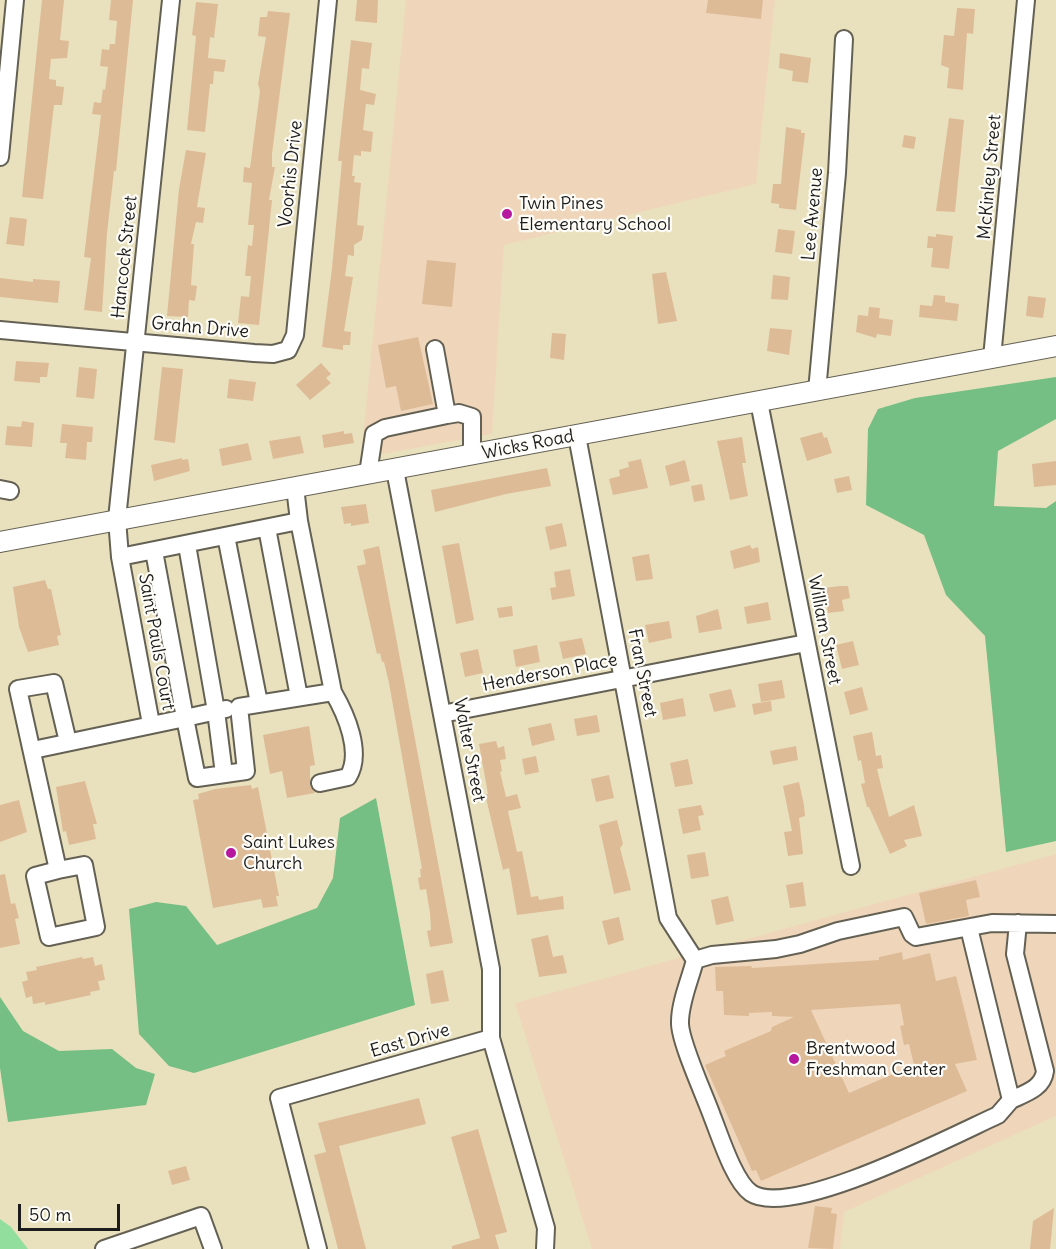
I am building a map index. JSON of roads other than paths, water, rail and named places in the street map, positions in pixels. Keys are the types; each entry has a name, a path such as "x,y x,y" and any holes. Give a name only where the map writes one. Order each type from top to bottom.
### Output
{"main road":[{"name":"Wicks Road","path":"0,542 1056,346"}],"street":[{"path":"0,157 15,0"},
{"name":"Hancock Street","path":"117,519 171,0"},
{"name":"Voorhis Drive","path":"288,350 295,335 328,0"},
{"name":"McKinley Street","path":"992,358 1026,0"},
{"name":"Lee Avenue","path":"817,391 837,173 844,39"},
{"name":"Grahn Drive","path":"0,330 254,353 273,354 288,350"},
{"path":"435,349 447,415"},
{"name":"William Street","path":"759,402 851,866"},
{"path":"368,474 374,434 385,428 447,415 459,413 472,417 472,455"},
{"name":"Fran Street","path":"577,436 668,918 695,960"},
{"name":"Walter Street","path":"394,470 491,969 491,1038"},
{"path":"295,487 299,522 333,692 346,716 354,757 354,767 348,777 320,783"},
{"name":"Saint Pauls Court","path":"33,750 151,724 120,557 117,519"},
{"path":"120,557 299,522"},
{"path":"267,528 299,697"},
{"path":"226,536 259,703"},
{"path":"187,544 216,711 224,774"},
{"path":"154,551 197,778 246,771 239,707"},
{"name":"Henderson Place","path":"442,714 806,643"},
{"path":"58,870 18,689 54,683 68,742"},
{"path":"151,724 259,703 333,692"},
{"path":"84,864 96,927 49,937 35,876 58,870 84,864"},
{"path":"1018,923 1015,954 1045,1071 1044,1079 1034,1090 1011,1100 998,1115 850,1181 803,1195 778,1199 753,1195 740,1181 680,1029 681,1010 695,960 712,955 776,949 801,944 838,931 904,917 912,934 916,937 992,923 1018,923 1056,924"},
{"path":"969,928 1011,1100"},
{"path":"491,1038 546,1228 545,1249"},
{"name":"East Drive","path":"318,1249 279,1098 491,1038"},
{"path":"104,1249 201,1216 213,1249"}],"place":[{"name":"Twin Pines Elementary School","path":"507,214"},
{"name":"Saint Lukes Church","path":"231,853"},
{"name":"Brentwood Freshman Center","path":"794,1059"}]}
